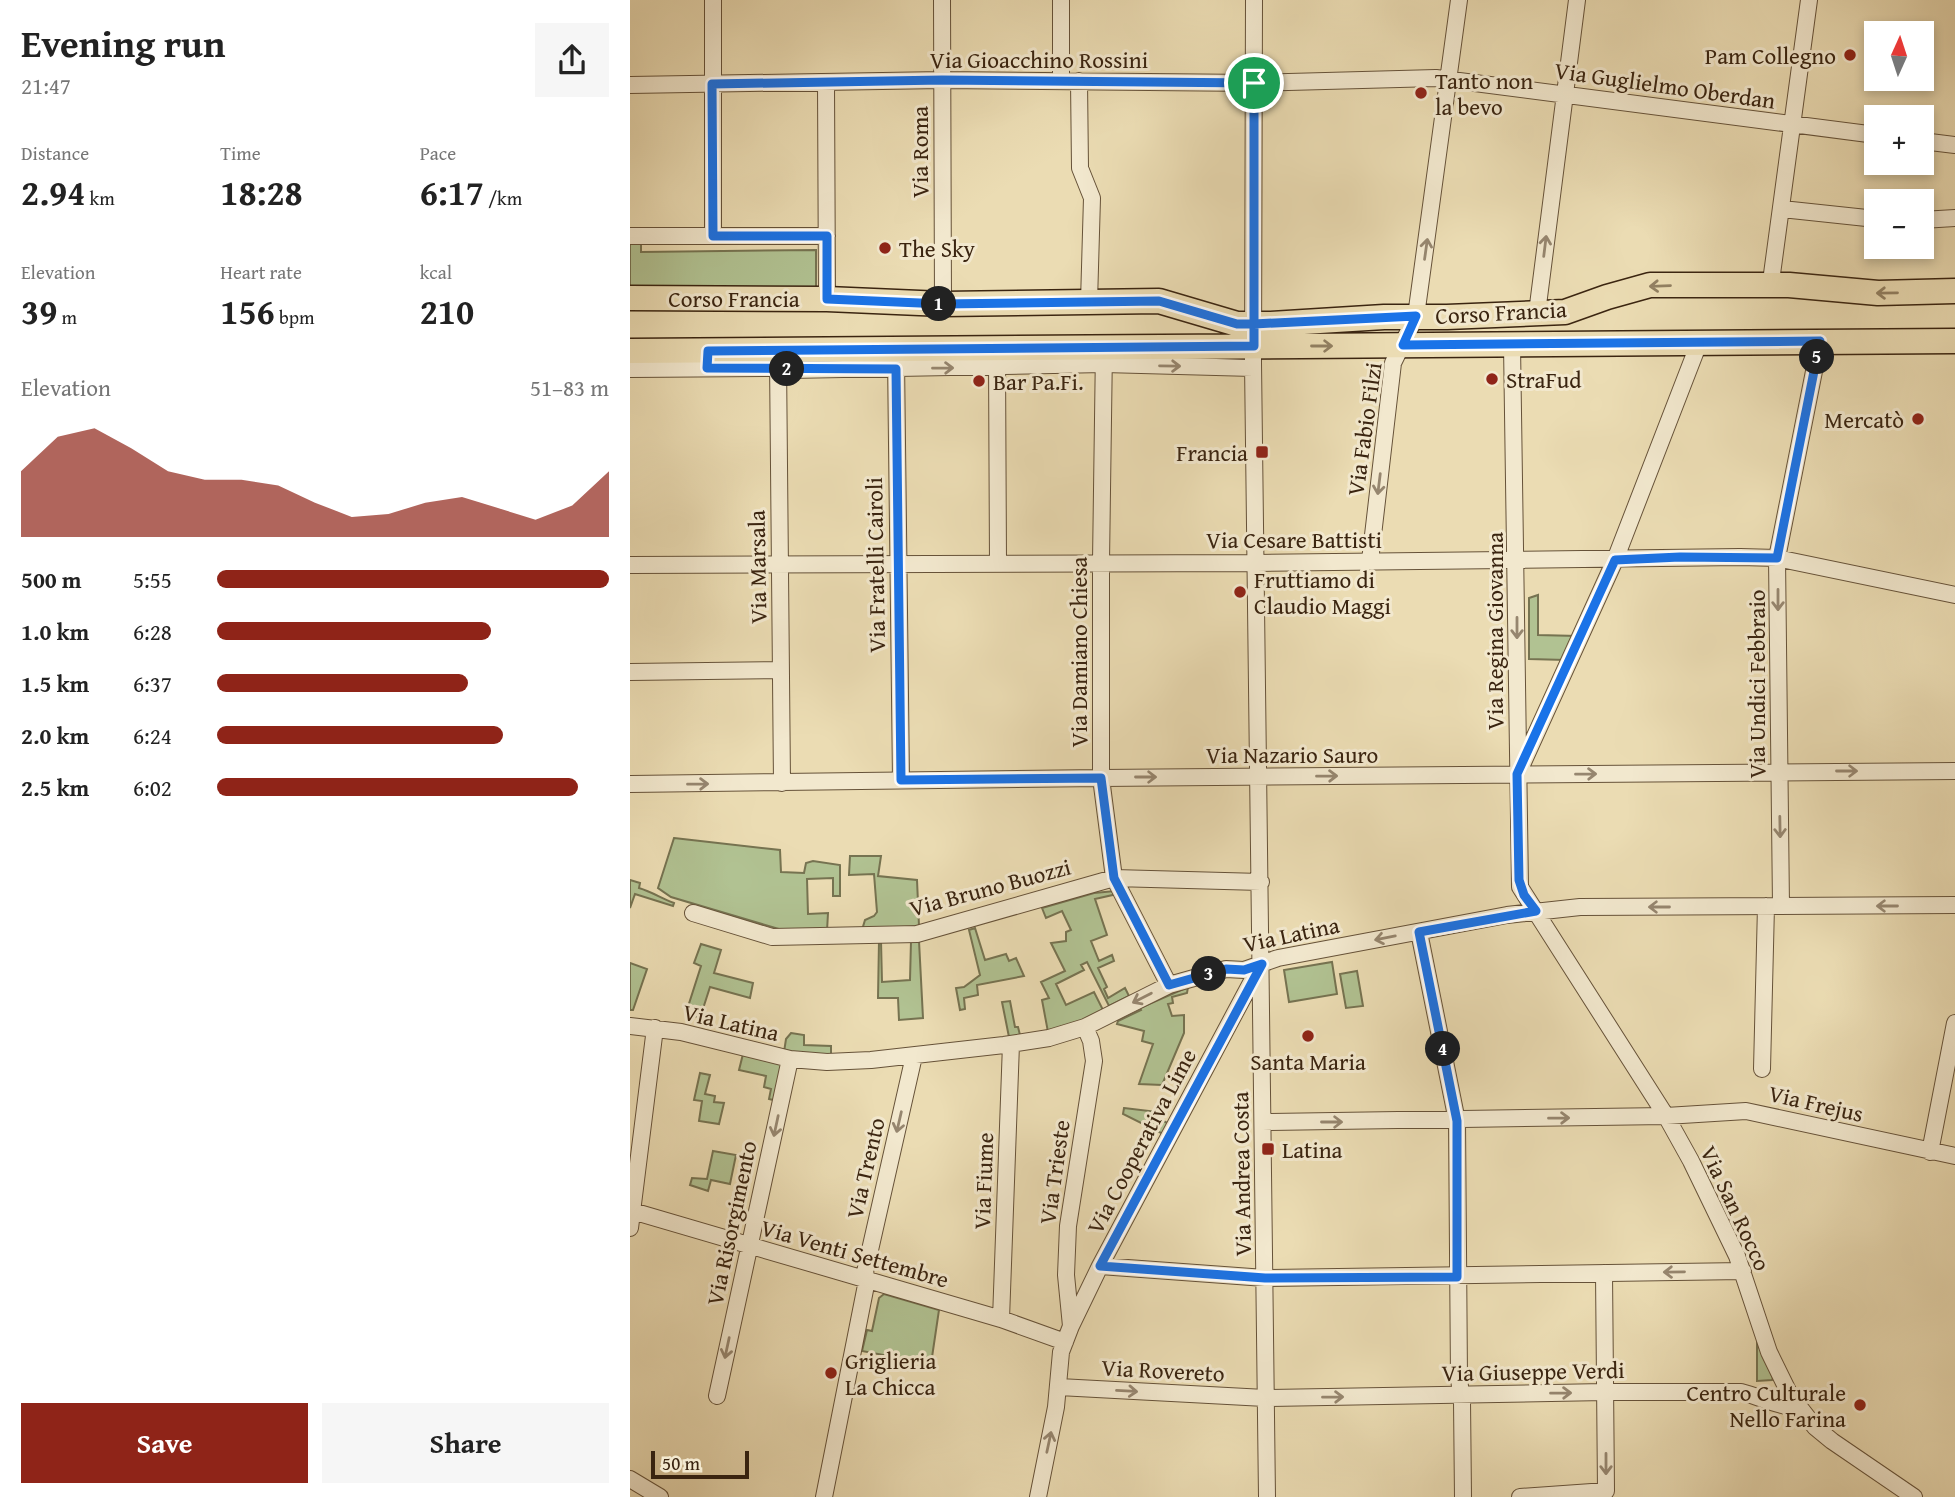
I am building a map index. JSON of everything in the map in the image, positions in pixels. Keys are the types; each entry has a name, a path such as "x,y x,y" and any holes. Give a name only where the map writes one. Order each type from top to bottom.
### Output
{"main road":[{"name":"Corso Francia","path":"1253,346 1416,316 1565,312 1650,285 1788,285 1878,293 1955,292"},
{"name":"Corso Francia","path":"630,298 827,299 943,304 1159,301 1237,324 1253,346"},
{"name":"Corso Francia","path":"630,352 707,359 896,359 1104,356 1253,346 1955,341"}],"street":[{"path":"712,0 713,236"},
{"name":"Via Roma","path":"942,0 943,304"},
{"path":"1061,0 1061,81"},
{"name":"Via Andrea Costa","path":"1254,0 1253,346 1267,1497"},
{"name":"Via Fabio Filzi","path":"1370,561 1393,363 1416,316 1459,0"},
{"path":"1537,313 1577,0"},
{"path":"1772,274 1809,0"},
{"name":"Via Gioacchino Rossini","path":"630,85 942,80 1061,81 1079,85 1448,79"},
{"name":"Via Guglielmo Oberdan","path":"1448,79 1864,134"},
{"path":"825,83 827,299"},
{"path":"1079,85 1080,168 1093,198 1089,302"},
{"path":"1934,142 1955,145"},
{"path":"1782,209 1864,218"},
{"path":"1934,219 1955,218"},
{"path":"630,236 827,236"},
{"name":"Via Undici Febbraio","path":"1774,906 1779,772 1777,558 1820,341"},
{"path":"1517,774 1615,560 1699,343"},
{"name":"Via Regina Giovanna","path":"1512,345 1517,560 1519,880 1524,895 1536,911"},
{"name":"Via Damiano Chiesa","path":"1104,356 1101,778 1114,878 1169,985"},
{"path":"997,358 998,563"},
{"name":"Corso Francia","path":"630,369 707,359"},
{"name":"Via Marsala","path":"778,359 782,783"},
{"name":"Via Fratelli Cairoli","path":"896,359 901,780"},
{"name":"Via Cesare Battisti","path":"630,565 1777,558 1955,595"},
{"path":"630,673 781,670"},
{"name":"Via Nazario Sauro","path":"630,785 901,780 1955,771"},
{"name":"Via Bruno Buozzi","path":"693,913 772,937 917,934 1114,878 1261,882"},
{"name":"Via Latina","path":"630,1026 681,1032 790,1059 827,1062 914,1056 1049,1038 1085,1027 1169,985 1226,969 1244,970 1278,958 1536,911 1580,907 1955,905"},
{"path":"1762,1069 1774,906"},
{"name":"Via San Rocco","path":"1536,911 1665,1116 1710,1198 1743,1271 1769,1352 1799,1408 1815,1427 1891,1491 1914,1497"},
{"path":"1419,932 1457,1121 1457,1277 1463,1497"},
{"name":"Via Cooperativa Lime","path":"1038,1497 1059,1387 1061,1352 1071,1326 1100,1266 1262,964"},
{"path":"1930,1152 1952,1052 1955,1023"},
{"name":"Via Trieste","path":"1071,1326 1066,1275 1068,1226 1094,1061 1091,1041 1085,1027"},
{"path":"630,1228 655,1028"},
{"name":"Via Fiume","path":"1001,1319 1011,1044"},
{"name":"Via Trento","path":"824,1497 867,1280 865,1272 914,1056"},
{"name":"Via Risorgimento","path":"717,1396 790,1059"},
{"name":"Via Frejus","path":"1263,1122 1457,1121 1665,1116 1746,1111 1955,1156"},
{"name":"Via Venti Settembre","path":"632,1211 1001,1319 1065,1342"},
{"path":"1100,1266 1265,1278 1743,1271"},
{"path":"1520,1497 1606,1491 1604,1273"},
{"name":"Via Rovereto","path":"1059,1387 1265,1398"},
{"name":"Via Giuseppe Verdi","path":"1265,1398 1741,1392 1760,1396 1787,1408 1799,1408"},
{"path":"630,1479 660,1497"}],"green space":[{"path":"630,242 641,242 641,252 816,250 816,290 630,291"},
{"path":"1538,595 1538,635 1577,636 1566,660 1529,659 1529,598"},
{"path":"674,838 780,850 781,872 804,873 806,863 813,861 840,865 840,896 833,896 833,878 807,879 808,914 828,913 827,931 789,932 671,897 658,888"},
{"path":"850,856 881,856 878,876 917,880 919,926 862,930 865,920 877,912 874,874 849,875"},
{"path":"630,880 640,883 639,888 674,903 673,906 635,894 630,908"},
{"path":"1115,891 1117,894 1095,899 1107,935 1091,941 1099,961 1112,955 1114,961 1098,968 1107,987 1104,989 1108,998 1125,988 1129,996 1109,1006 1087,962 1081,965 1084,970 1056,984 1066,1005 1094,992 1103,1010 1084,1020 1048,1032 1042,1000 1049,998 1041,982 1065,971 1051,943 1066,941 1066,932 1071,930 1062,911 1046,918 1042,908 1094,893"},
{"path":"975,928 985,960 1006,954 1009,961 1016,958 1024,976 977,985 978,995 964,998 965,1009 960,1010 956,988 964,987 980,975 969,930"},
{"path":"879,941 882,982 910,980 911,941 919,941 923,1018 899,1020 898,998 878,998"},
{"path":"701,944 721,950 714,973 753,983 750,998 710,987 700,1018 686,1013 701,966 694,963"},
{"path":"1332,962 1337,994 1289,1002 1284,970"},
{"path":"630,963 647,969 633,1010 630,1010"},
{"path":"1357,971 1363,1006 1346,1008 1340,974"},
{"path":"1188,987 1187,993 1172,997 1173,1003 1168,1004 1172,1016 1184,1015 1184,1033 1162,1085 1139,1084 1153,1044 1142,1041 1144,1031 1117,1024 1118,1021"},
{"path":"1010,1001 1015,1027 1018,1027 1020,1035 1009,1037 1002,1002"},
{"path":"791,1033 804,1035 804,1045 831,1046 831,1056 784,1052 786,1039"},
{"path":"743,1054 783,1064 777,1101 769,1099 771,1089 764,1087 766,1076 739,1070"},
{"path":"700,1073 710,1075 705,1094 715,1096 714,1102 724,1103 719,1124 699,1121 702,1101 694,1100"},
{"path":"1124,1108 1158,1112 1156,1117 1171,1125 1165,1135 1123,1114"},
{"path":"713,1151 736,1155 730,1184 711,1180 708,1191 690,1185 692,1178 707,1179"},
{"path":"884,1294 939,1310 931,1364 862,1351 867,1330 872,1331 879,1298"},
{"path":"1757,1342 1773,1378 1772,1380 1757,1381"}],"place":[{"name":"Pam Collegno","path":"1850,55"},
{"name":"Tanto non la bevo","path":"1421,93"},
{"name":"The Sky","path":"885,248"},
{"name":"StraFud","path":"1492,379"},
{"name":"Bar Pa.Fi.","path":"979,381"},
{"name":"Mercatò","path":"1918,419"},
{"name":"Francia","path":"1262,452"},
{"name":"Fruttiamo di Claudio Maggi","path":"1240,592"},
{"name":"Santa Maria","path":"1308,1036"},
{"name":"Latina","path":"1268,1149"},
{"name":"Griglieria La Chicca","path":"831,1373"},
{"name":"Centro Culturale Nello Farina","path":"1860,1405"}],"route":[{"path":"1254,83 942,80 712,84 713,236 827,236 827,299 943,304 1159,301 1237,324 1254,324 1254,346 708,351 707,368 896,369 901,780 1101,778 1114,878 1169,985 1226,969 1244,970 1262,964 1100,1266 1265,1278 1457,1277 1457,1121 1419,932 1536,911 1524,895 1519,880 1517,774 1615,560 1680,557 1777,558 1820,341 1403,345 1416,316 1254,324 1254,83"}]}
